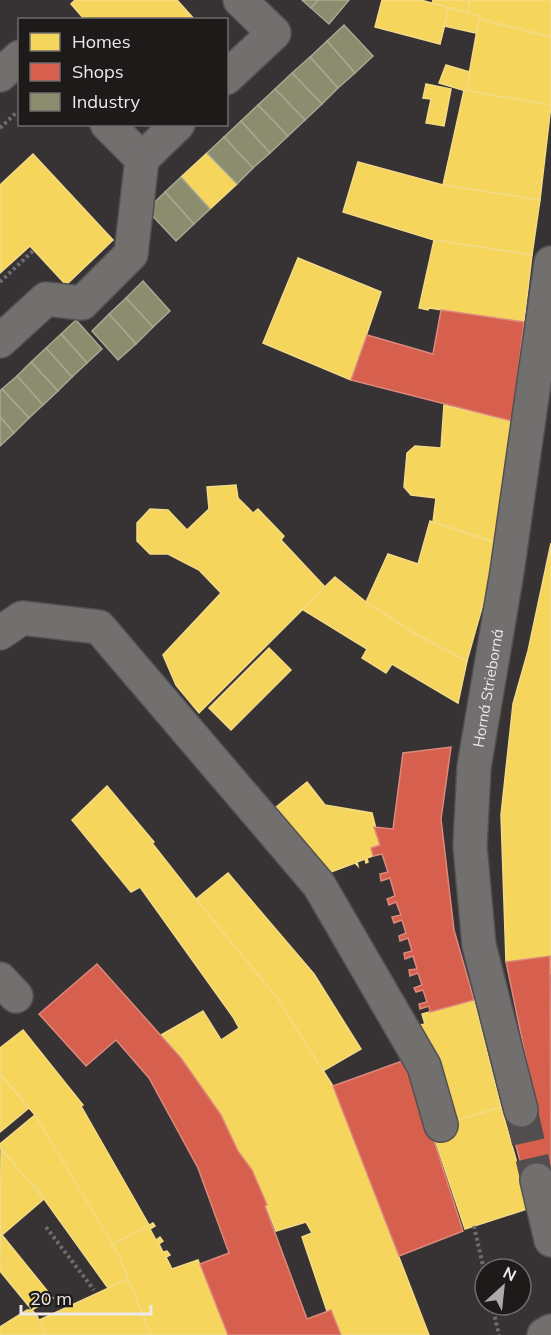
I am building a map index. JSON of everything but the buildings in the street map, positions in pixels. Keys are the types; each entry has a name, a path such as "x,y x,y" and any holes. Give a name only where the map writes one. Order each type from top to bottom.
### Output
{"street":[{"path":"228,76 274,33 240,0"},
{"path":"0,75 18,59"},
{"path":"109,126 142,159"},
{"path":"0,341 46,299 82,303 131,254 142,159 176,126"},
{"name":"Horná Strieborná","path":"520,1110 479,945 470,846 474,767 507,572 540,419 551,263"},
{"path":"0,633 22,618 99,627 319,885 424,1066 441,1125"},
{"path":"537,1180 551,1240"},
{"path":"544,1335 551,1331"}],"path":[{"path":"0,128 18,112"},
{"path":"0,282 34,250"},
{"path":"474,1226 481,1257"},
{"path":"46,1227 94,1290"},
{"path":"495,1317 499,1335"}],"tunnel":[{"path":"521,1110 537,1180"}]}
